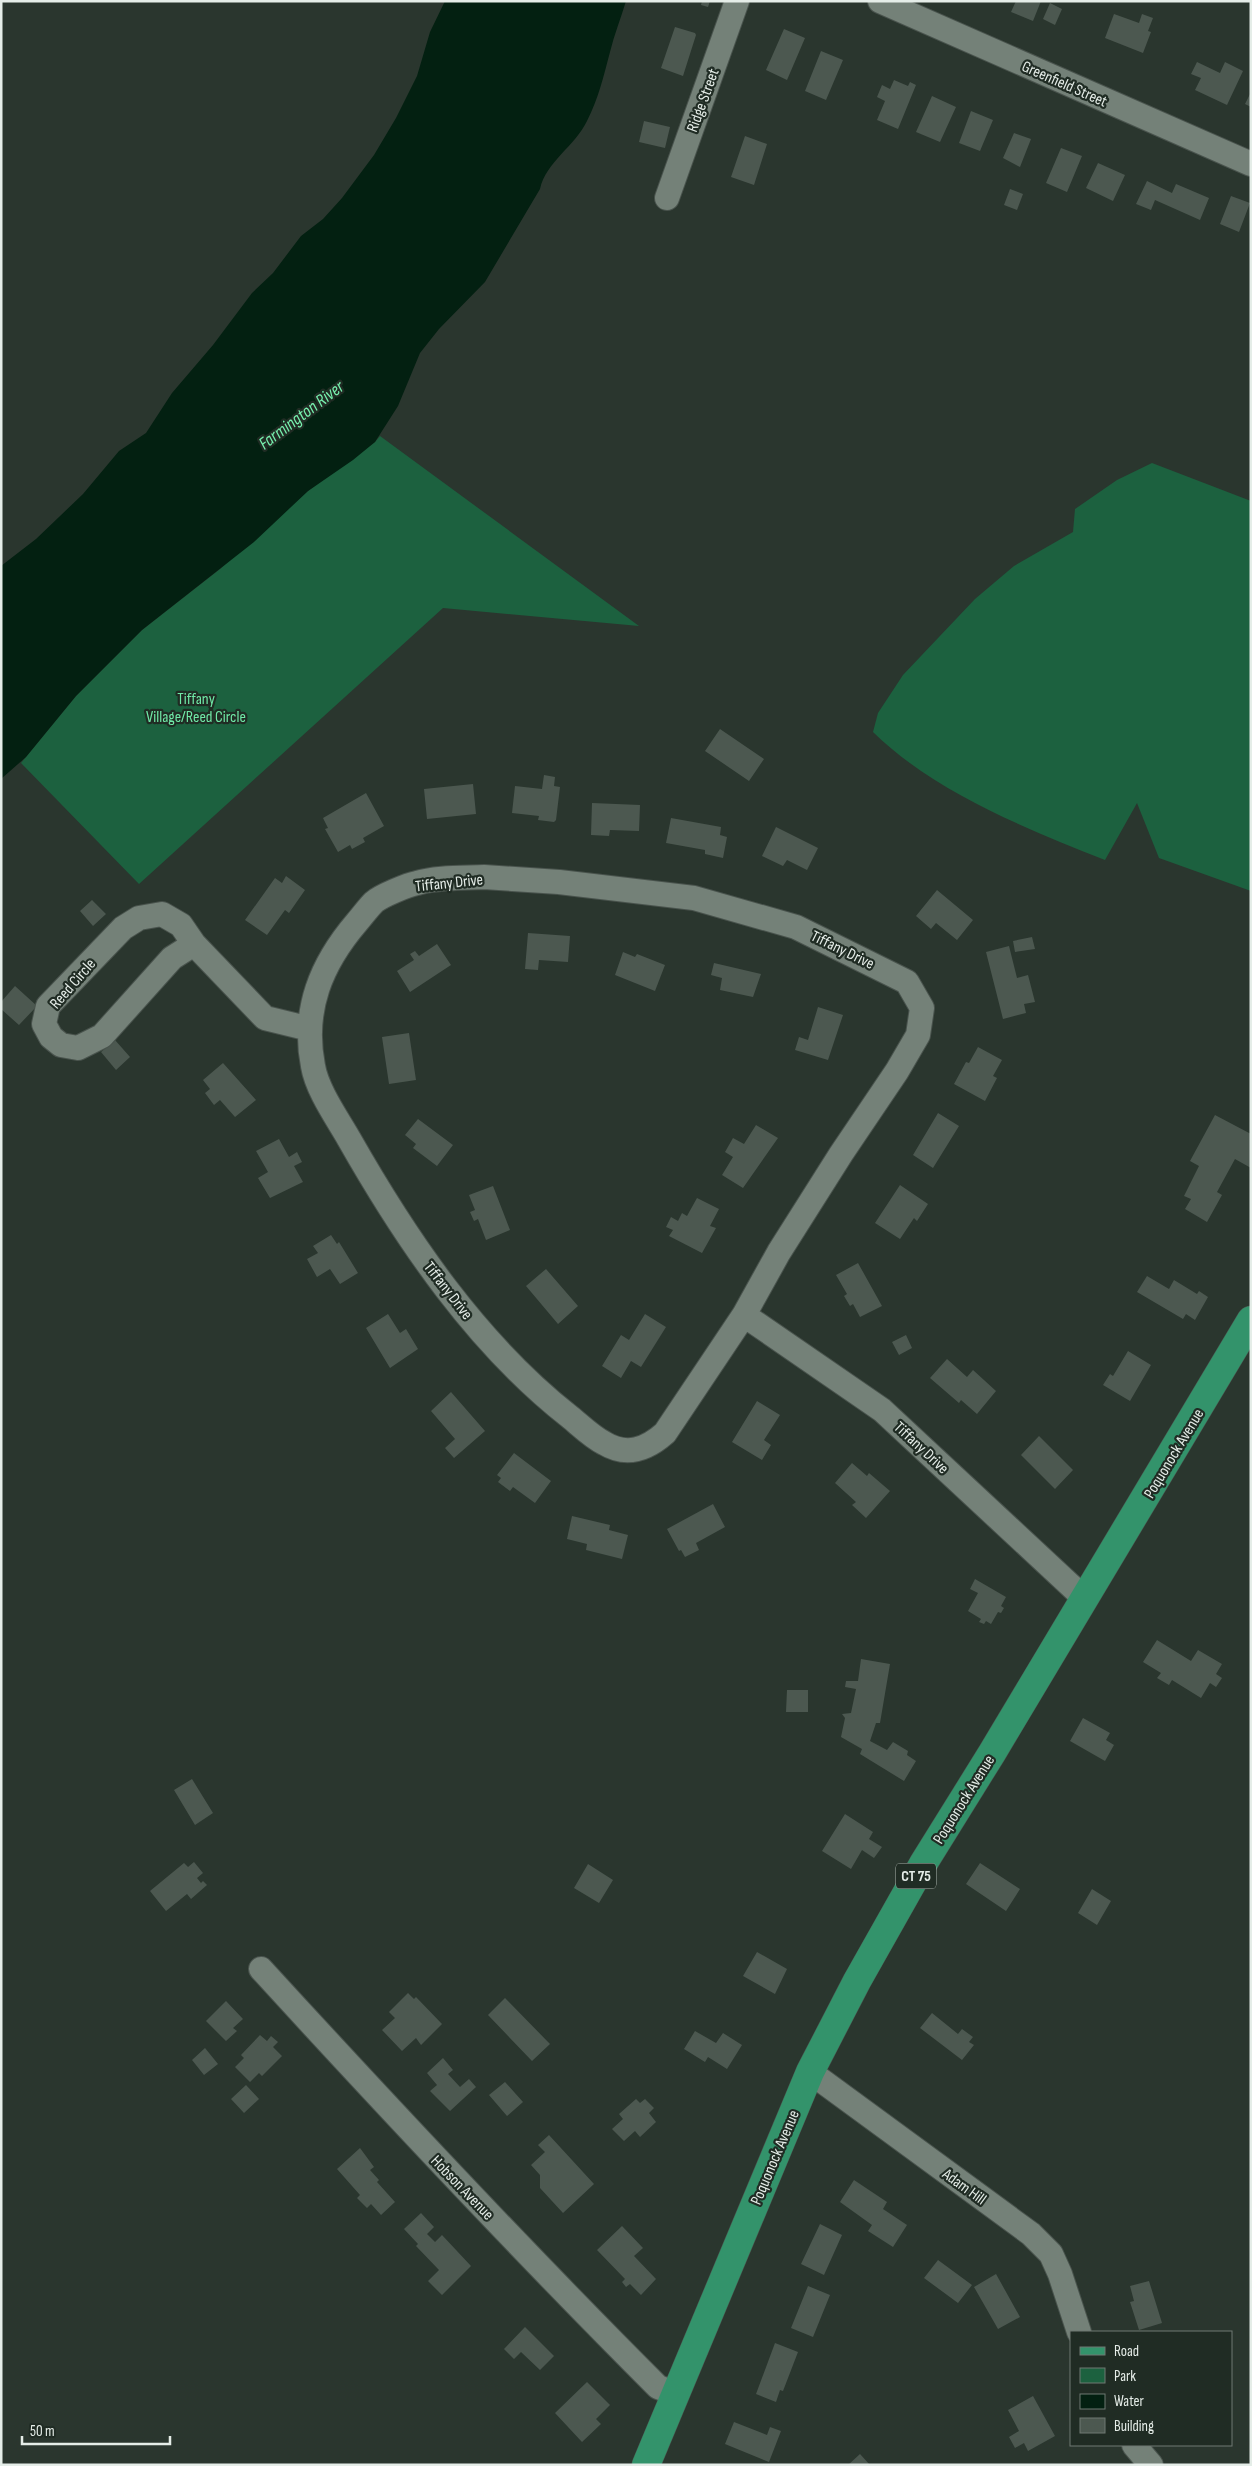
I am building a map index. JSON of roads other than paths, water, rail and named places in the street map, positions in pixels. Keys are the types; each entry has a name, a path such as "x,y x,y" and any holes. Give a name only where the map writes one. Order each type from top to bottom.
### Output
{"main road":[{"name":"Poquonock Avenue","path":"646,2465 674,2393 810,2072 857,1981 923,1864 1251,1320"}],"street":[{"name":"Ridge Street","path":"667,198 737,1"},
{"name":"Greenfield Street","path":"880,1 1251,164"},
{"name":"Tiffany Drive","path":"484,877 559,882 694,898 796,927 907,982 922,1008 918,1035 897,1071 840,1154 779,1252 744,1315 665,1433 651,1446 630,1451 605,1444 526,1380 486,1336 431,1269 376,1185 327,1100 313,1068 310,1029 313,1003 328,961 344,937 375,901 417,882 484,877"},
{"name":"Reed Circle","path":"194,944 172,958 102,1036 78,1048 60,1045 51,1037 44,1024 48,1006 123,928 139,918 162,914 181,925 194,944 266,1018 310,1029"},
{"name":"Tiffany Drive","path":"744,1315 882,1410 1084,1598"},
{"name":"Hobson Avenue","path":"261,1969 421,2144 576,2304 658,2387 674,2393"},
{"name":"Adam Hill","path":"810,2072 1031,2234 1051,2254 1060,2274 1079,2331"},
{"path":"1135,2446 1151,2465"}],"water":[{"name":"Farmington River","path":"445,1 626,1 613,39 598,95 582,130 548,170 540,189 485,282 439,329 420,353 398,406 375,442 353,460 308,491 254,542 142,630 76,696 26,757 1,779 1,566 36,539 83,494 119,451 146,433 172,393 213,345 252,293 273,273 301,236 323,219 342,198 374,155 396,118 417,76 430,32"}],"park label":[{"name":"Tiffany Village/Reed Circle","path":"196,707"}]}
